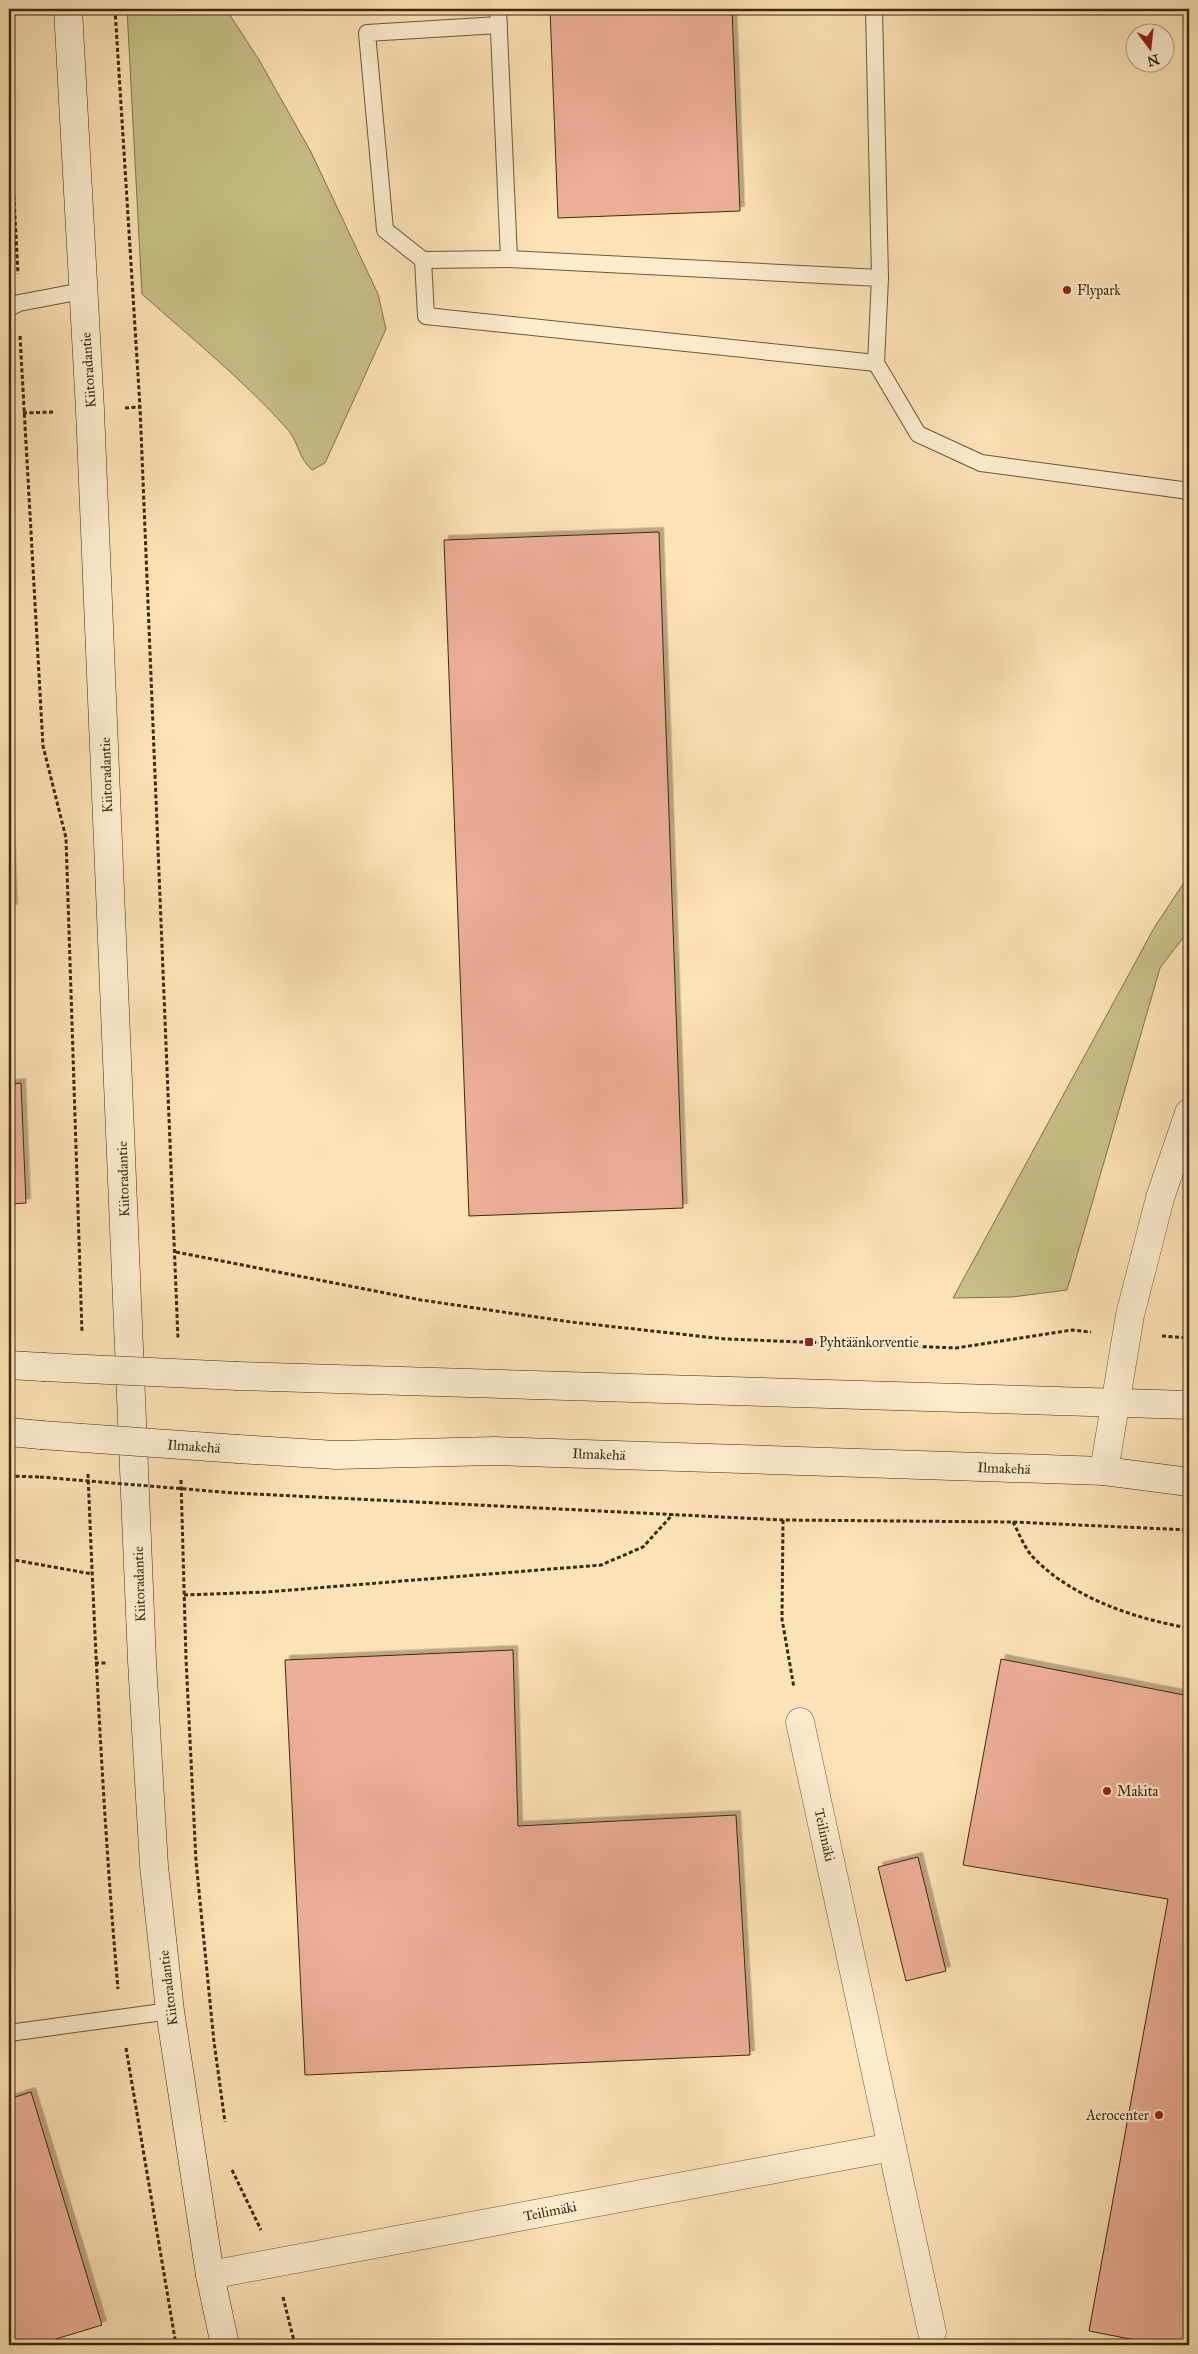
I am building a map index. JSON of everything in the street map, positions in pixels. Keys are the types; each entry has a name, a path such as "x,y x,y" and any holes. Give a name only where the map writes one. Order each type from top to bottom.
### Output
{"main road":[{"name":"Kiitoradantie","path":"68,9 91,430 142,1661 154,1866 170,2011 210,2275 225,2345"},
{"path":"1104,1471 1126,1334 1160,1198 1189,1112"},
{"path":"9,1365 238,1376 1115,1401 1189,1405"},
{"name":"Ilmakehä","path":"9,1432 238,1449 336,1454 494,1451 1104,1471 1189,1482"},
{"name":"Teilimäki","path":"800,1722 932,2332"},
{"name":"Teilimäki","path":"210,2275 892,2147"}],"lane":[{"path":"498,9 509,259"},
{"path":"874,9 880,278 876,363 918,434 981,463 1189,492"},
{"path":"498,25 367,33 385,230 423,260 509,259 880,278"},
{"path":"423,260 426,316 876,363"},
{"path":"14,306 82,291"},
{"path":"9,2033 170,2011"}],"path":[{"path":"115,9 140,417 176,1252 178,1340"},
{"path":"9,105 14,306 23,414 43,746 66,838 82,1338"},
{"path":"176,1252 421,1300 571,1322 725,1339 956,1348 1072,1330 1189,1338"},
{"path":"1189,1267 1185,1289 1189,1318"},
{"path":"88,1466 95,1664 107,1867 121,2017 176,2345"},
{"path":"9,1476 234,1493 784,1520 1013,1522 1189,1530"},
{"path":"181,1477 184,1595 196,1861 214,2042 226,2125"},
{"path":"184,1595 266,1592 601,1565 643,1547 673,1514"},
{"path":"784,1520 782,1619 800,1722"},
{"path":"1013,1522 1030,1555 1065,1584 1132,1616 1189,1628"},
{"path":"9,1559 92,1574"},
{"path":"231,2162 232,2172 256,2216 273,2263 295,2345"}],"shaded area":[{"path":"127,9 226,9 259,60 311,152 378,294 386,329 325,463 312,470 301,455 289,431 273,413 218,361 142,294"},
{"path":"1189,875 1189,930 1160,968 1067,1290 1012,1297 953,1298 1154,928"}],"building":[{"path":"550,9 732,9 740,211 558,218"},
{"path":"659,532 683,1208 469,1216 444,540"},
{"path":"9,803 13,909 9,909"},
{"path":"21,1083 26,1203 9,1204 9,1084"},
{"path":"513,1650 518,1826 736,1815 750,2055 305,2075 285,1660"},
{"name":"Aerocenter","path":"1001,1659 1189,1696 1189,2345 1161,2345 1089,2331 1168,1899 963,1865"},
{"path":"918,1857 946,1971 906,1981 878,1867"},
{"path":"31,2092 102,2325 36,2345 9,2345 9,2099"}],"place":[{"name":"Flypark","path":"1067,290"},
{"name":"Pyhtäänkorventie","path":"809,1342"},
{"name":"Makita","path":"1107,1791"},
{"name":"Aerocenter","path":"1159,2115"}]}
